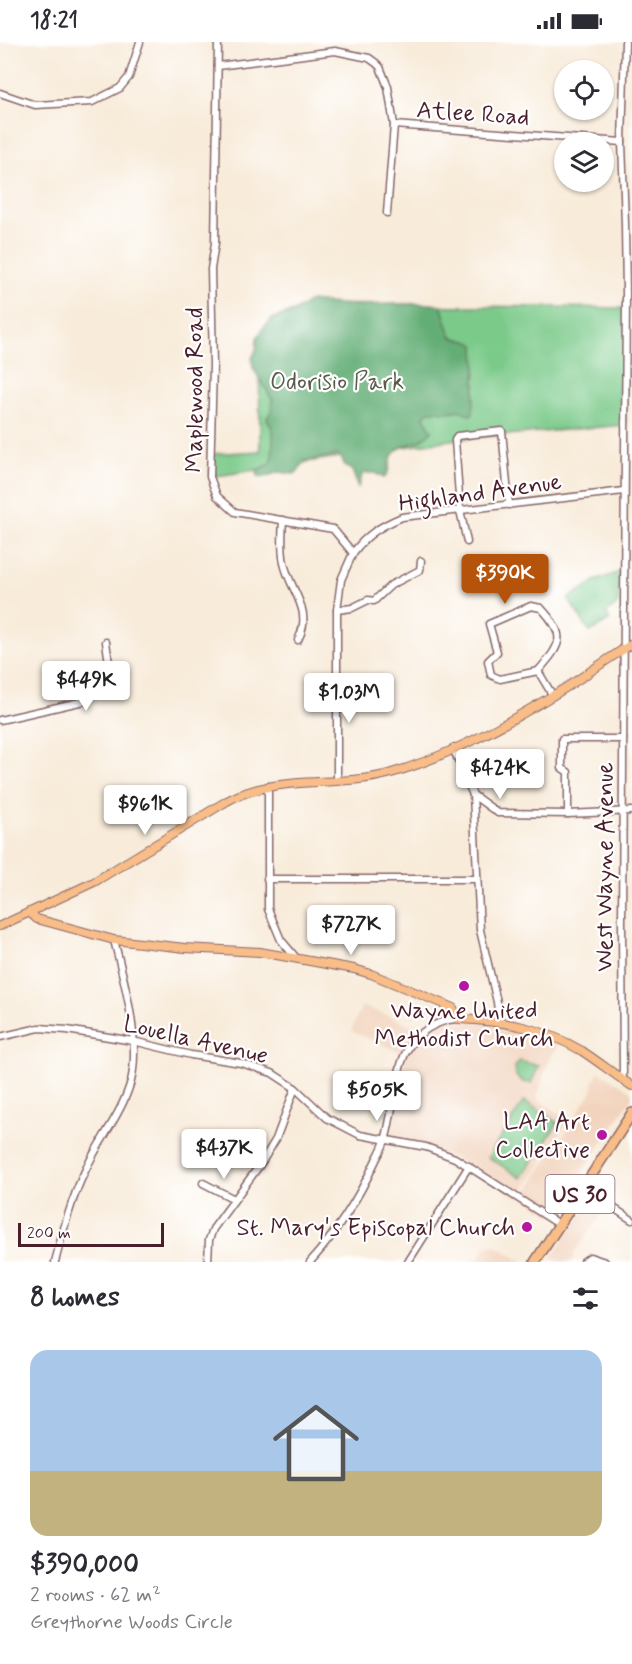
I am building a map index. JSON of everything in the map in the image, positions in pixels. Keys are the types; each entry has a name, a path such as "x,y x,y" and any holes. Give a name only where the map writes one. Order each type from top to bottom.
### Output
{"highway":[{"name":"US 30","path":"539,1261 632,1113"}],"main road":[{"path":"0,926 94,882 236,797 268,786 389,773 453,748 491,731 553,696 628,646"},
{"path":"29,912 37,919 114,940 185,948 260,952 371,974 453,1008 458,1019 499,1021 532,1028 561,1040 583,1052 632,1086"}],"street":[{"path":"0,93 35,105 92,102 120,88 129,77 140,42"},
{"name":"Maplewood Road","path":"218,42 215,243 211,269 213,366 210,477 217,496 235,512 333,529 353,553"},
{"name":"West Wayne Avenue","path":"623,1080 622,812 628,646 624,474 629,294 629,224 622,142 625,42"},
{"name":"Atlee Road","path":"218,66 335,51 369,58 381,67 388,87 394,125 387,213"},
{"name":"Atlee Road","path":"394,125 622,142"},
{"path":"467,542 460,510 455,440 457,436 502,431 509,505"},
{"path":"624,474 632,470"},
{"name":"Highland Avenue","path":"353,553 364,539 380,526 402,517 624,491"},
{"path":"283,520 283,561 304,617 304,629 298,640"},
{"path":"337,780 337,610 339,586 353,553"},
{"path":"337,610 352,608 368,600 374,601 391,585 420,570 421,561"},
{"path":"531,606 541,608 550,619 559,639 556,651 538,671 500,679 491,675 488,661 497,652 489,624 531,606"},
{"path":"0,720 84,701 105,682 110,670 106,642"},
{"path":"538,671 553,696"},
{"path":"568,814 568,772 562,768 562,739 623,739"},
{"path":"453,748 473,795 480,930 497,1002 499,1021"},
{"path":"268,786 268,909 281,940 298,959"},
{"path":"473,795 498,813 568,814 632,811"},
{"path":"267,879 477,879"},
{"path":"55,1262 65,1219 86,1169 124,1101 131,1079 133,1041 127,991 114,940"},
{"path":"310,1262 341,1224 365,1184 386,1139 405,1053 413,1041 430,1026 458,1019"},
{"name":"Louella Avenue","path":"0,1037 39,1028 67,1030 241,1063 272,1073 295,1088 327,1118 360,1135 430,1148 455,1158 560,1225"},
{"path":"208,1262 211,1233 276,1139 295,1088"},
{"path":"408,1262 469,1166"},
{"path":"203,1183 234,1199"},
{"path":"583,1188 632,1220"},
{"path":"583,1262 590,1257 605,1262"}],"shaded area":[{"path":"362,1006 425,1030 443,1021 493,1021 561,1040 548,1063 537,1097 539,1101 569,1120 519,1198 455,1158 386,1139 405,1054 351,1031"},
{"path":"599,1071 632,1092 632,1098 552,1216 523,1197 592,1091"},
{"path":"591,1198 606,1208 573,1254 575,1256 572,1262 561,1262 551,1258"},
{"path":"495,1245 523,1262 471,1262 479,1258 485,1247"}],"green space":[{"path":"310,301 351,305 441,305 451,336 475,345 473,413 470,415 458,410 428,411 424,417 432,431 421,440 401,447 395,452 384,478 375,473 363,473 358,487 352,470 345,466 337,455 305,461 294,474 279,472 258,477 257,470 272,461 273,431 267,418 273,401 253,368 252,358 256,350 257,338 273,319 291,314"},
{"name":"Odorisio Park","path":"313,304 625,308 625,425 457,439 210,477 211,454 260,451 259,342 271,319"},
{"path":"620,572 618,604 606,613 610,620 590,632 568,599 595,581"},
{"path":"520,1061 539,1066 531,1083 523,1082 516,1076 515,1067"},
{"path":"524,1101 558,1123 521,1178 488,1157"}],"place":[{"name":"Wayne United Methodist Church","path":"464,986"},
{"name":"LAA Art Collective","path":"602,1135"},
{"name":"St. Mary's Episcopal Church","path":"527,1227"}]}
